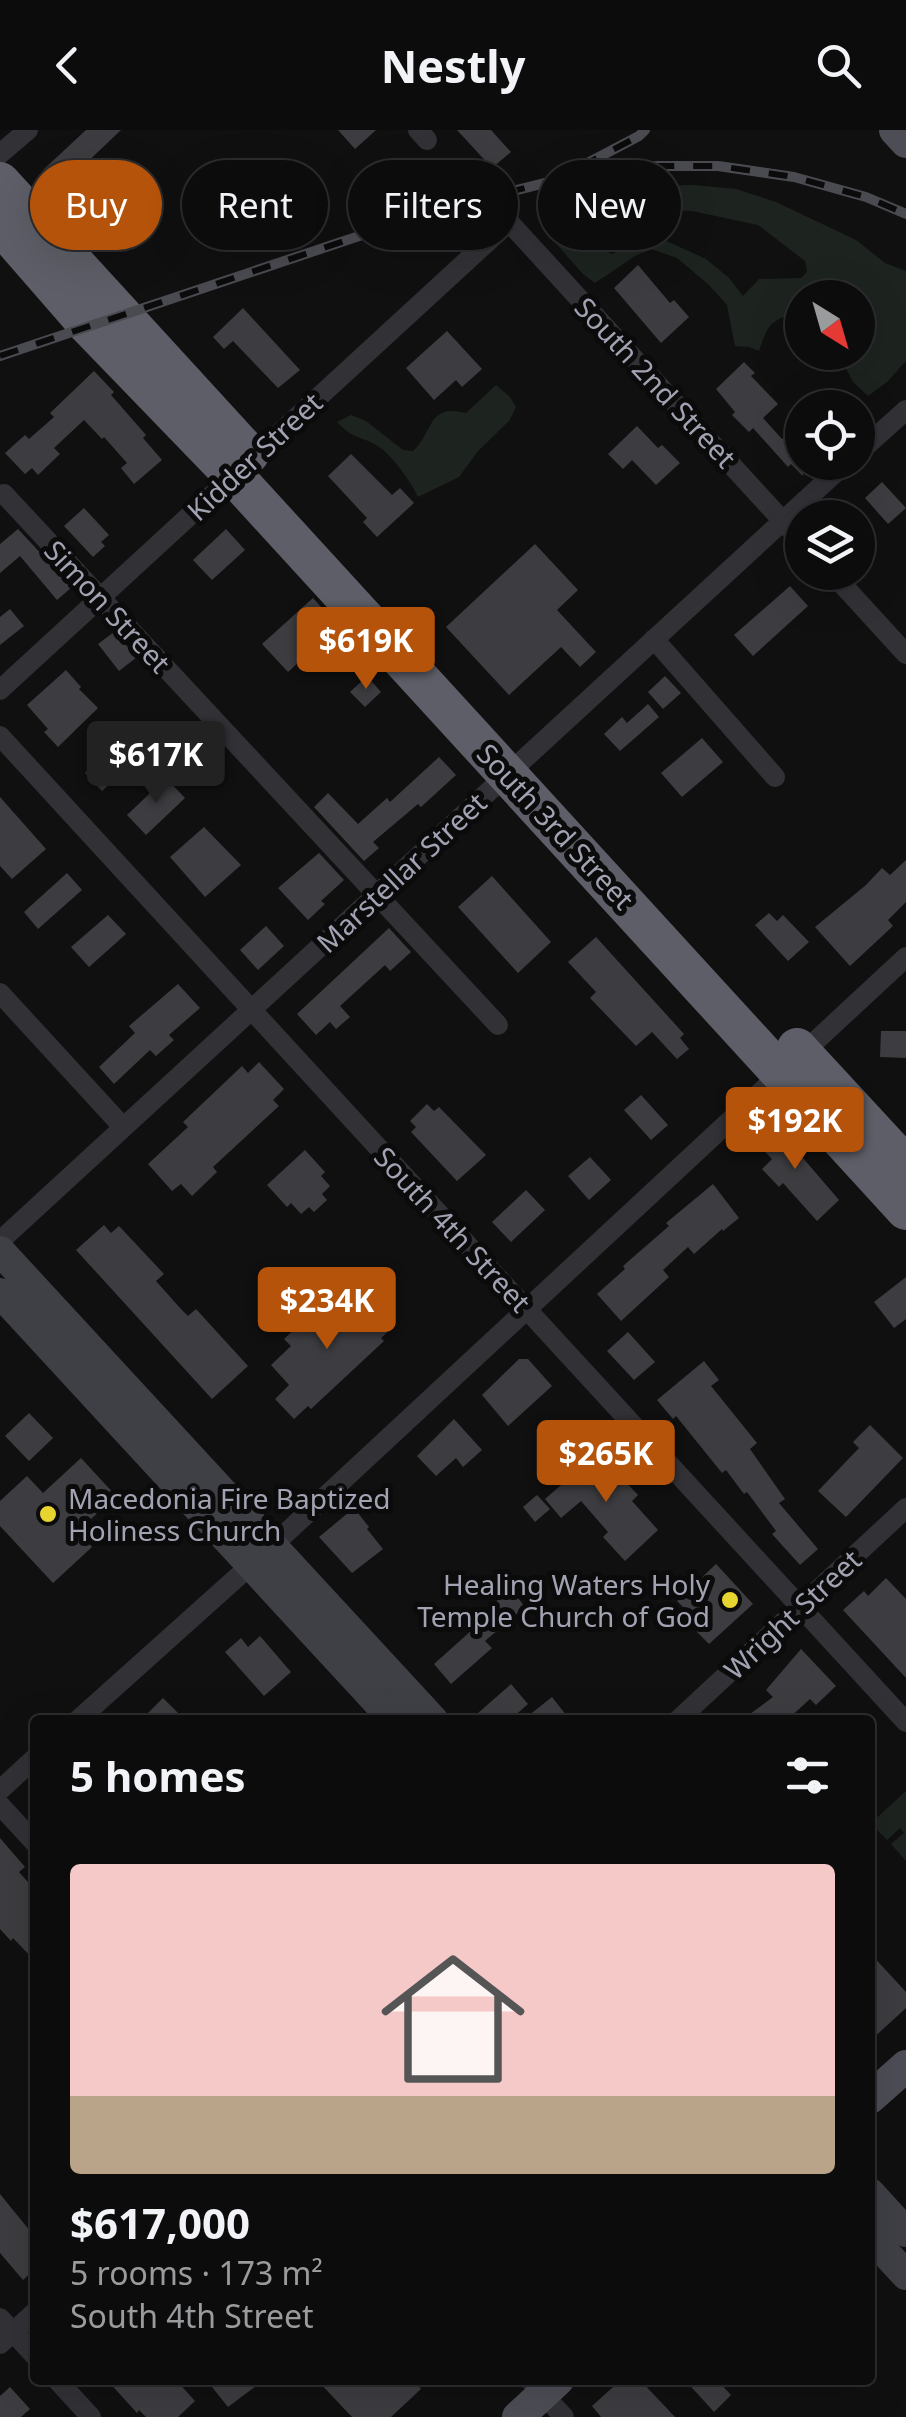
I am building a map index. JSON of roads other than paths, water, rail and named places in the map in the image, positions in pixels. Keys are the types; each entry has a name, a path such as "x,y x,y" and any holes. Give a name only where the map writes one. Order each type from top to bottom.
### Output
{"highway":[{"name":"South 3rd Street","path":"0,182 243,467 792,1062 906,1210"},
{"name":"South 3rd Street","path":"0,224 88,325 243,467"},
{"name":"South 3rd Street","path":"792,1062 906,1166"}],"main road":[{"path":"894,130 906,142"},
{"path":"875,2094 906,2066"},
{"path":"518,2417 549,2393"}],"street":[{"path":"0,154 28,130"},
{"name":"South 2nd Street","path":"518,233 785,522"},
{"name":"Kidder Street","path":"0,690 478,250"},
{"path":"875,438 906,410"},
{"name":"Marstellar Street","path":"0,1241 827,480"},
{"name":"Simon Street","path":"4,494 498,1025"},
{"path":"847,590 906,654"},
{"path":"654,638 775,777"},
{"name":"South 4th Street","path":"0,736 906,1722"},
{"path":"84,1715 262,1555 906,958"},
{"path":"0,993 124,1127"},
{"path":"0,1251 262,1555 390,1715"},
{"path":"0,1293 428,1715"},
{"name":"Wright Street","path":"683,1715 906,1508"},
{"path":"0,1790 30,1763"},
{"path":"0,1806 30,1839"},
{"path":"875,2198 906,2232"},
{"path":"875,2241 906,2275"},
{"path":"30,2315 4,2331 30,2352"},
{"path":"62,2385 92,2417"}],"railway":[{"path":"593,160 645,130"},
{"path":"0,356 437,210 589,172 640,166 718,166 794,177 866,197 906,214"}],"place":[{"name":"Macedonia Fire Baptized Holiness Church","path":"48,1514"},
{"name":"Healing Waters Holy Temple Church of God","path":"730,1600"}]}
